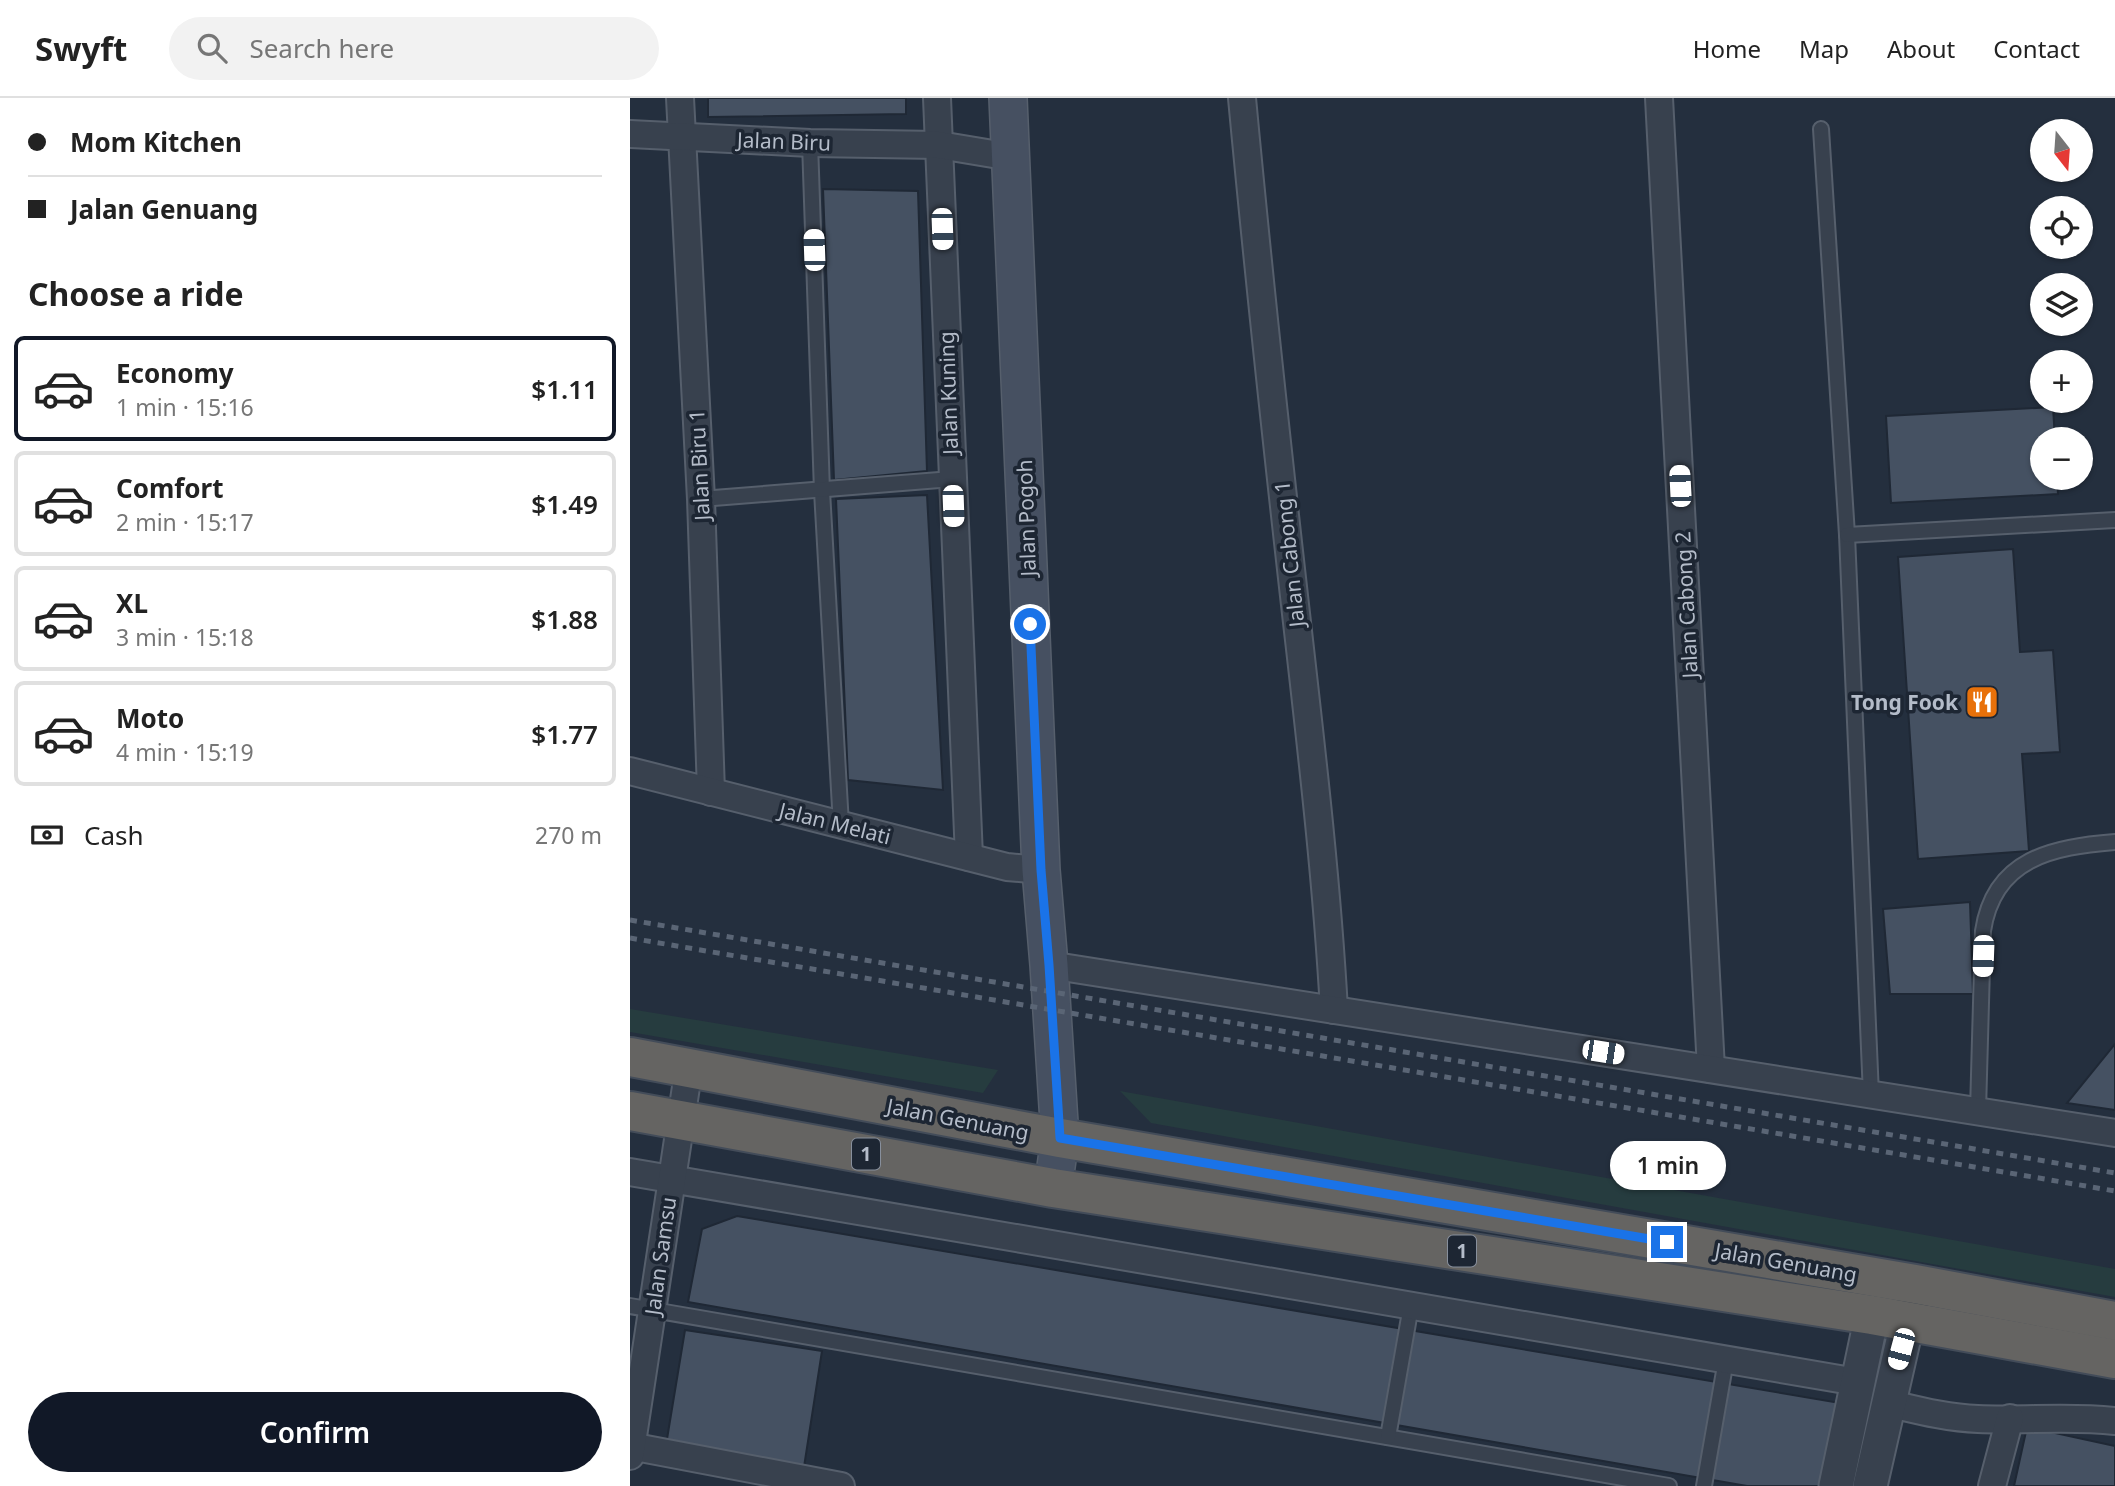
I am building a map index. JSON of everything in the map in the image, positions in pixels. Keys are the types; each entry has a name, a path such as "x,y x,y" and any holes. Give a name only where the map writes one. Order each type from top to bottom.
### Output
{"highway":[{"name":"Jalan Genuang","path":"630,1058 1060,1138 1915,1284 2115,1321"},
{"name":"Jalan Genuang","path":"630,1111 1053,1188 1890,1319 2115,1359"}],"main road":[{"name":"Jalan Pogoh","path":"1008,98 1041,870 1060,1138 1053,1188"}],"street":[{"name":"Jalan Biru 1","path":"680,98 701,499 711,792"},
{"name":"Jalan Kuning","path":"937,98 969,857"},
{"name":"Jalan Cabong 1","path":"1242,98 1268,369 1305,695 1334,1010"},
{"name":"Jalan Cabong 2","path":"1660,98 1711,1069"},
{"name":"Jalan Biru","path":"630,134 810,143 939,145 1011,157"},
{"name":"Jalan Melati","path":"630,771 1007,867 1041,870"},
{"path":"1049,965 2115,1133"},
{"name":"Jalan Samsu","path":"631,1450 641,1308 670,1180 689,1067"},
{"path":"630,1172 1857,1382"},
{"path":"1836,1486 1857,1382 1890,1319 1915,1284"},
{"path":"1870,1486 1887,1403 1890,1319"},
{"path":"1887,1403 1932,1414 1978,1419 2082,1417 2115,1421"},
{"path":"1992,1486 2010,1418"},
{"path":"631,1450 841,1486"}],"lane":[{"path":"1821,129 1847,535 1871,1095"},
{"path":"810,143 822,491 841,825"},
{"path":"701,499 952,479"},
{"path":"1847,535 2115,520"},
{"path":"1978,1111 1983,931 1994,894 2025,862 2053,850 2115,842"},
{"path":"1388,1437 1411,1306"},
{"path":"641,1308 1669,1486"},
{"path":"1704,1486 1726,1360"}],"green space":[{"path":"630,1009 998,1070 983,1093 630,1032"},
{"path":"1120,1091 2115,1269 2115,1297 1151,1123"}],"building":[{"path":"708,98 906,98 906,114 708,117"},
{"path":"823,189 918,191 927,471 834,480"},
{"path":"2030,408 2030,413 2053,413 2054,427 2030,427 2030,490 2058,490 2058,494 1891,503 1886,416"},
{"path":"927,495 943,790 848,780 836,499"},
{"name":"Tong Fook","path":"2013,549 2020,652 2053,650 2060,752 2022,754 2029,851 1918,859 1898,557"},
{"path":"1970,902 1973,994 1890,994 1883,909"},
{"path":"2115,1044 2115,1110 2067,1103"},
{"path":"737,1216 1840,1403 1819,1486 1747,1486 688,1302 702,1229"},
{"path":"685,1330 822,1351 804,1467 666,1445"},
{"path":"2027,1427 2115,1446 2115,1486 2014,1486"}],"railway":[{"path":"630,920 2115,1173"},
{"path":"630,938 2115,1191"}],"place":[{"name":"Tong Fook","path":"1982,702"}],"route":[{"path":"1030,624 1041,870 1060,1138 1667,1242"}]}
